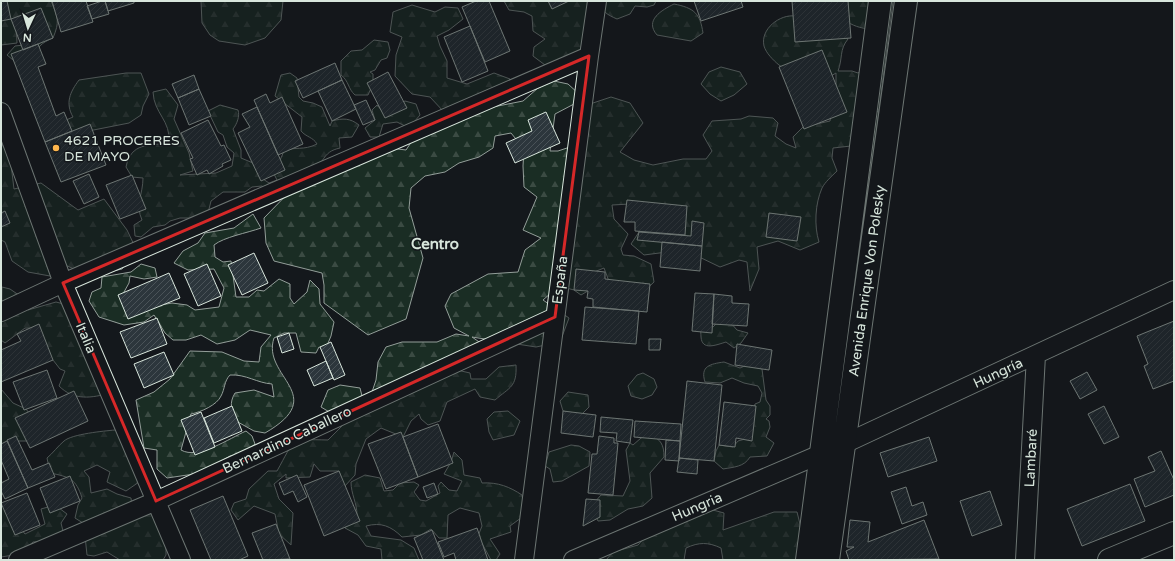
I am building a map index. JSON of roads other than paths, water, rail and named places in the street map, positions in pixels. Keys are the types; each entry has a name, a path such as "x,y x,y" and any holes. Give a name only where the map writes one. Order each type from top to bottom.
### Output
{"main road":[{"name":"Avenida Enrique Von Polesky","path":"807,560 880,1"},
{"name":"Avenida Enrique Von Polesky","path":"828,560 906,1"},
{"path":"1109,560 1174,533"}],"street":[{"name":"España","path":"524,560 589,56 598,1"},
{"path":"1,312 63,283 589,56"},
{"name":"Italia","path":"1,112 63,283 181,560"},
{"name":"Hungría","path":"821,454 1174,290"},
{"name":"Bernardino Caballero","path":"18,560 156,501 555,317"},
{"name":"Lambaré","path":"1025,560 1036,355"},
{"name":"Hungria","path":"573,560 592,556 821,454"}],"place":[{"name":"4621 PROCERES DE MAYO","path":"56,148"}],"district":[{"name":"Centro","path":"435,244"}]}
